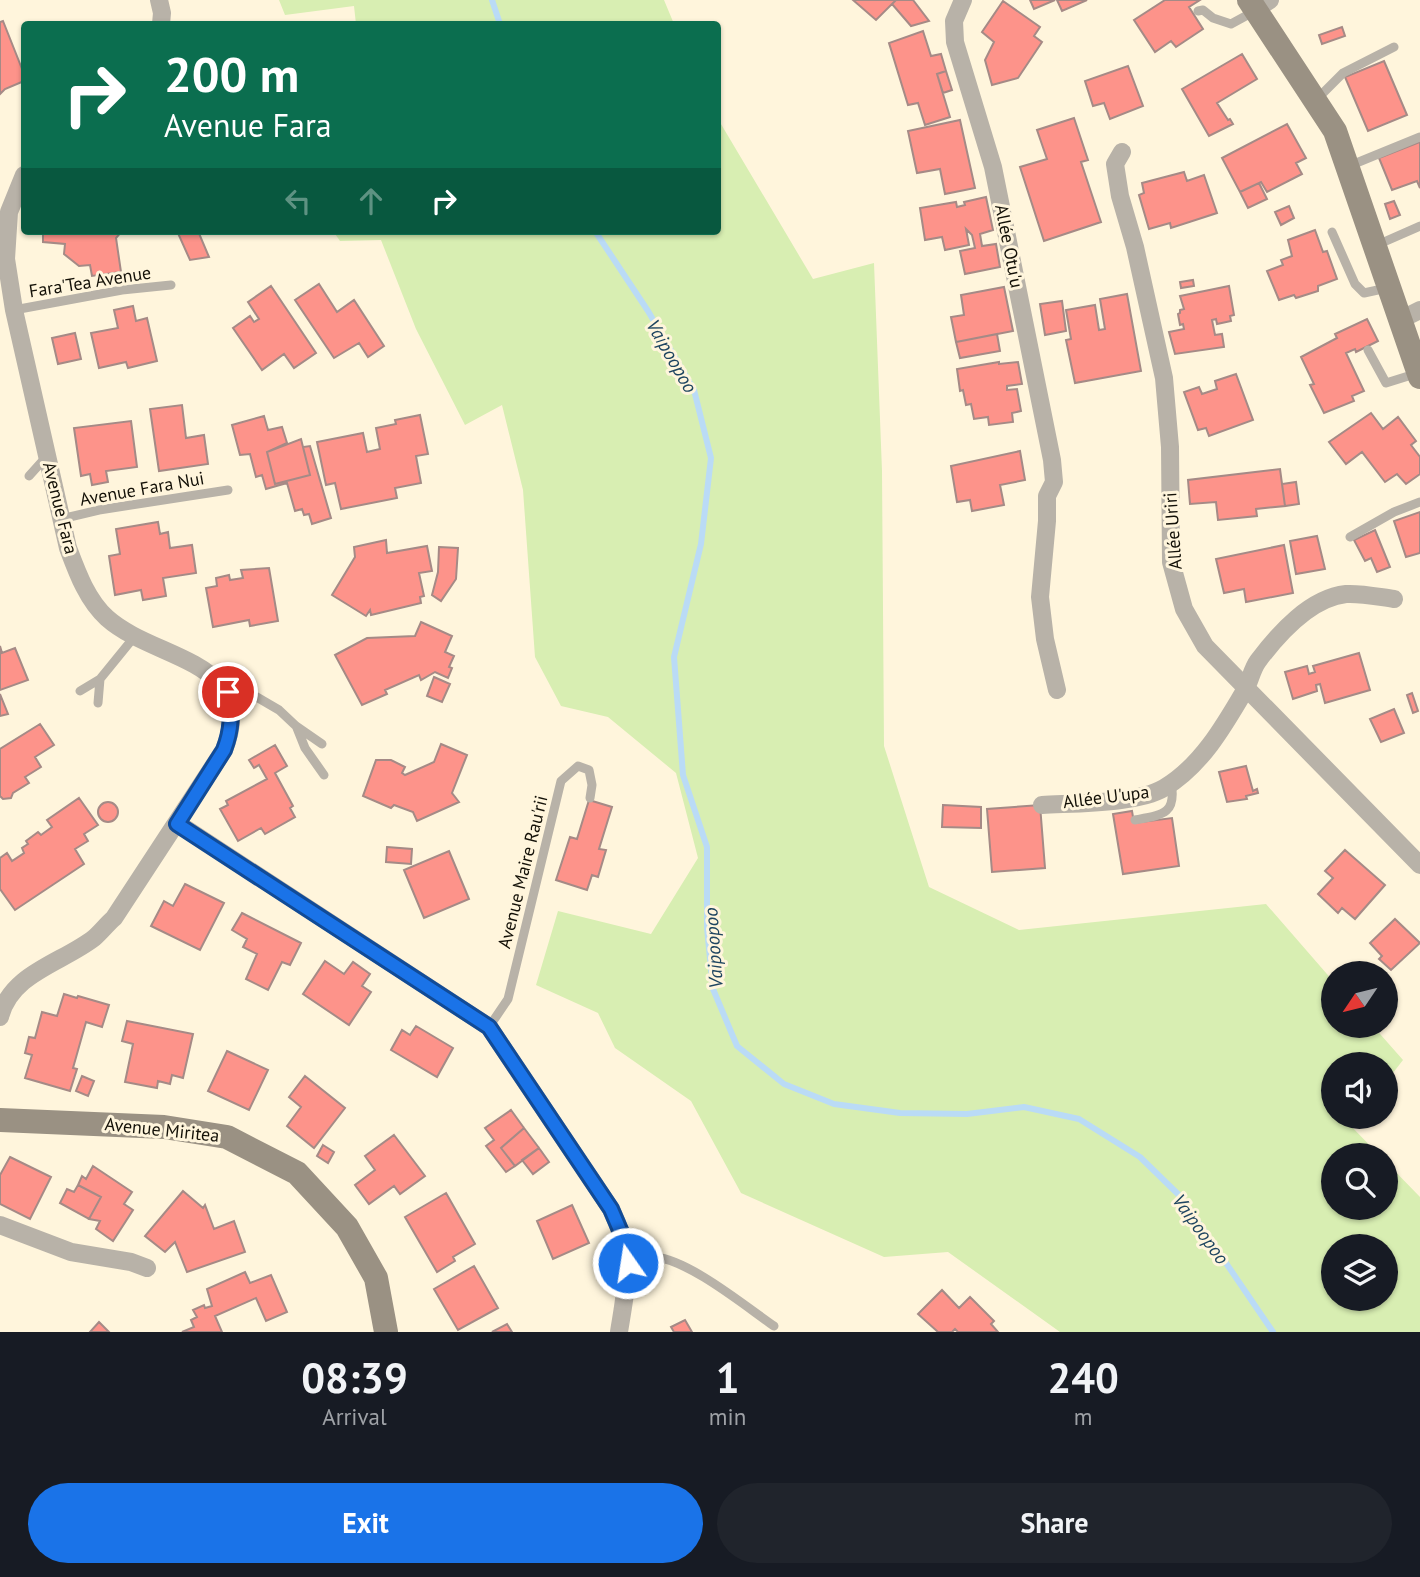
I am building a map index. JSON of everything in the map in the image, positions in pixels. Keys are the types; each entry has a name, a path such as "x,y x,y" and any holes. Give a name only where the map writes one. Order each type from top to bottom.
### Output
{"main road":[{"path":"1258,3 1335,131 1388,288 1410,315 1419,375"},
{"name":"Avenue Miritea","path":"0,1120 164,1127 228,1137 297,1173 347,1227 376,1279 386,1332"}],"street":[{"path":"159,0 161,21"},
{"name":"Allée Otu'u","path":"959,2 954,21 955,42 993,167 1052,460 1054,482 1047,496 1040,597 1045,639 1056,690"},
{"name":"Allée Uriri","path":"1122,152 1115,164 1120,196 1135,247 1164,378 1170,447 1171,562 1185,609 1205,646 1420,864"},
{"name":"Avenue Fara","path":"21,182 9,212 3,254 61,520 80,579 94,603 108,619 135,636 201,668 220,682 228,692"},
{"name":"Allée U'upa","path":"1042,805 1110,800 1152,793 1171,782 1210,745 1247,687 1257,663 1298,618 1320,602 1346,594 1394,598"},
{"path":"0,1017 9,996 20,984 95,937 114,918 224,750 232,723 228,692"},
{"path":"177,824 489,1027 611,1209 623,1237 628,1265 619,1332"},
{"path":"0,1225 71,1252 131,1262 147,1268"}],"lane":[{"path":"1198,11 1203,10 1213,18 1231,24 1258,3"},
{"path":"1315,101 1343,73 1394,47"},
{"path":"1347,167 1420,137"},
{"path":"1373,247 1420,226"},
{"path":"1332,232 1355,284 1364,293 1388,288"},
{"name":"Fara'Tea Avenue","path":"14,310 122,290 171,285"},
{"path":"1368,350 1386,383 1419,375"},
{"path":"29,476 47,456"},
{"name":"Avenue Fara Nui","path":"61,520 99,510 228,490"},
{"path":"1350,537 1394,512 1420,502"},
{"path":"80,691 100,679 135,636"},
{"path":"98,703 100,679"},
{"path":"228,692 255,696 279,710 322,744"},
{"path":"296,726 305,748 324,775"},
{"name":"Avenue Maire Rau'rii","path":"489,1027 508,999 561,781 578,766 589,770 592,785 590,798"},
{"path":"1135,820 1154,816 1171,806 1174,799 1171,782"},
{"path":"628,1265 652,1257 671,1260 704,1278 774,1326"}],"green space":[{"path":"279,0 664,0 673,21 356,21 354,6 285,15"},
{"path":"721,124 813,279 874,263 882,471 884,746 929,887 1019,930 1266,904 1321,967 1321,1038 1384,1038 1396,1052 1321,1052 1321,1129 1354,1129 1367,1143 1321,1143 1321,1220 1398,1220 1398,1174 1420,1197 1420,1332 1060,1332 948,1252 884,1257 741,1193 691,1101 615,1048 598,1013 536,985 558,911 651,934 698,858 676,773 608,717 561,706 535,657 523,490 502,405 465,425 416,329 381,240 340,241 336,235 721,235"}],"building":[{"path":"853,0 896,0 876,20"},
{"path":"896,0 913,0 929,21 911,26 892,4"},
{"path":"1030,0 1055,0 1034,9"},
{"path":"1057,0 1087,0 1062,11"},
{"path":"1165,0 1200,0 1189,7 1203,29 1176,47 1171,41 1155,52 1134,20"},
{"path":"1003,1 1040,27 1034,36 1042,42 1018,78 992,85 985,60 994,42 982,32"},
{"path":"3,21 21,66 21,82 0,94 0,22"},
{"path":"1342,27 1345,36 1322,44 1319,35"},
{"path":"923,31 931,56 941,54 946,71 937,74 950,117 925,125 918,103 908,105 889,43"},
{"path":"1242,54 1257,79 1217,103 1233,124 1209,136 1182,89"},
{"path":"1384,61 1407,115 1368,131 1345,77"},
{"path":"1128,66 1143,106 1110,119 1104,103 1093,106 1085,81"},
{"path":"946,71 952,90 943,93 937,74"},
{"path":"1074,118 1088,160 1081,162 1101,222 1044,241 1020,167 1047,159 1037,130"},
{"path":"960,120 975,188 945,194 940,169 917,173 908,131"},
{"path":"1287,124 1306,158 1296,163 1302,174 1267,192 1261,182 1240,192 1222,158"},
{"path":"1420,142 1420,188 1417,181 1392,190 1379,158"},
{"path":"1184,172 1187,181 1204,175 1217,213 1171,228 1170,223 1149,229 1139,195 1144,193 1142,183"},
{"path":"1259,183 1267,199 1248,208 1240,192"},
{"path":"986,197 993,230 980,234 982,246 996,244 1000,267 965,274 960,251 975,248 972,235 966,229 969,245 945,250 942,237 925,240 920,208 956,202 957,207 965,205 964,202"},
{"path":"1394,201 1400,215 1390,219 1385,204"},
{"path":"1289,206 1294,218 1281,225 1275,212"},
{"path":"1315,230 1323,252 1327,251 1337,279 1318,286 1318,291 1279,300 1267,271 1283,265 1281,260 1292,256 1288,240"},
{"path":"43,235 119,235 116,238 121,272 92,276 90,265 79,266 64,254 65,244 43,242"},
{"path":"179,235 200,235 209,257 190,260"},
{"path":"1193,280 1194,286 1181,288 1180,282"},
{"path":"319,284 337,312 354,300 384,346 368,357 359,343 334,358 295,300"},
{"path":"271,286 316,353 294,368 284,354 262,370 233,328 250,316 254,322 259,319 248,302"},
{"path":"1229,286 1234,315 1230,316 1231,321 1217,324 1216,319 1212,320 1215,335 1222,334 1224,347 1175,354 1169,332 1184,329 1183,324 1180,325 1178,314 1184,309 1180,296"},
{"path":"1004,287 1013,331 956,342 951,317 964,315 961,295"},
{"path":"1127,294 1141,371 1075,383 1066,340 1071,339 1066,310 1095,305 1099,330 1105,329 1100,299"},
{"path":"1062,301 1066,331 1045,335 1040,304"},
{"path":"133,306 136,321 147,318 157,361 128,368 126,362 99,368 91,333 118,328 114,310"},
{"path":"1367,319 1378,341 1356,352 1355,349 1346,353 1364,391 1352,396 1354,401 1324,413 1310,385 1314,384 1301,357 1337,338 1335,334"},
{"path":"75,333 81,359 58,364 52,338"},
{"path":"997,334 1000,351 960,358 956,342"},
{"path":"999,362 1018,362 1022,384 1007,386 1007,390 1017,389 1021,411 1012,413 1013,422 989,425 988,417 974,419 971,404 966,405 963,390 960,391 957,369"},
{"path":"1236,374 1253,420 1209,436 1206,428 1198,430 1184,392 1199,387 1202,394 1217,389 1215,381"},
{"path":"182,405 186,438 204,435 208,464 159,471 150,409"},
{"path":"1371,413 1383,429 1398,417 1416,441 1411,445 1420,457 1420,474 1406,484 1397,474 1385,482 1362,452 1346,464 1329,442"},
{"path":"420,415 428,454 416,456 421,483 395,488 397,498 341,509 335,483 326,485 317,442 363,433 367,452 380,449 376,428 396,424 395,420"},
{"path":"264,416 268,430 282,427 287,443 267,452 275,484 310,475 303,447 310,446 331,518 312,524 309,514 304,515 302,509 295,511 287,483 266,489 262,475 256,477 250,454 240,455 232,425"},
{"path":"131,421 137,467 106,471 108,482 92,485 90,474 81,476 74,428"},
{"path":"301,439 310,475 275,484 267,452"},
{"path":"1020,451 1025,480 1000,485 1004,505 972,511 970,500 957,502 951,466"},
{"path":"1280,469 1285,506 1256,509 1257,516 1218,520 1216,502 1190,504 1188,480"},
{"path":"1296,482 1299,504 1285,506 1282,484"},
{"path":"1420,512 1420,553 1406,557 1394,521"},
{"path":"158,522 160,534 168,532 170,548 192,545 196,573 163,578 166,596 143,600 141,590 115,595 109,556 120,554 116,529"},
{"path":"1375,530 1390,567 1377,572 1371,558 1365,561 1354,540"},
{"path":"1317,536 1325,569 1296,574 1290,541"},
{"path":"386,540 387,553 427,546 432,571 419,573 424,596 420,597 421,603 371,615 370,610 366,616 332,595 355,557 354,547"},
{"path":"1284,545 1293,593 1246,602 1244,589 1224,593 1216,559"},
{"path":"439,547 458,548 456,579 441,601 432,595 438,572"},
{"path":"269,568 278,621 250,626 249,620 213,627 206,588 217,586 216,578 229,575 230,580 243,578 241,570"},
{"path":"421,622 452,636 445,652 454,656 448,678 435,672 421,680 419,675 385,690 387,694 362,705 335,655 367,638 415,636"},
{"path":"0,646 2,653 15,648 28,680 0,690"},
{"path":"1359,653 1370,690 1325,703 1320,684 1316,685 1317,691 1293,699 1285,672 1307,666 1309,674 1315,672 1313,666"},
{"path":"434,677 450,684 442,702 427,696"},
{"path":"1412,693 1418,711 1413,713 1407,695"},
{"path":"0,694 8,714 0,716"},
{"path":"1394,709 1404,733 1381,742 1370,719"},
{"path":"40,724 54,745 35,757 41,767 25,777 29,783 13,793 11,798 3,799 0,796 0,749"},
{"path":"441,744 467,755 452,793 459,802 417,821 413,812 394,805 391,808 363,796 376,760 391,760 405,767 402,773 405,775 434,762"},
{"path":"275,745 287,766 275,773 293,806 290,808 295,817 265,834 261,828 238,841 220,809 228,805 226,801 267,779 259,765 254,768 249,760"},
{"path":"1246,766 1253,791 1257,789 1258,793 1246,796 1247,799 1227,802 1219,772"},
{"path":"79,798 98,825 84,834 88,841 75,849 84,864 15,910 0,889 0,858 7,853 12,861 24,853 22,848 28,844 26,841 38,832 41,835 52,827 47,820"},
{"path":"589,800 612,807 599,849 606,850 598,877 592,875 587,890 556,880 570,837 577,839"},
{"path":"108,802 115,805 118,812 115,819 108,822 101,819 98,812 101,805"},
{"path":"943,805 981,807 981,828 942,827"},
{"path":"1040,805 1045,868 992,872 987,809"},
{"path":"1132,811 1134,823 1172,818 1179,866 1123,874 1113,814"},
{"path":"387,847 412,849 411,864 386,862"},
{"path":"1345,850 1385,885 1355,919 1342,908 1338,913 1318,894 1333,878 1325,871"},
{"path":"449,851 469,899 424,918 404,870"},
{"path":"185,884 224,903 200,950 151,926 164,901 173,906"},
{"path":"242,913 301,943 290,965 282,962 268,990 246,979 257,954 243,947 247,939 232,930"},
{"path":"1395,919 1420,943 1398,963 1398,961 1381,961 1379,959 1382,956 1370,943"},
{"path":"325,961 344,974 353,962 370,974 362,986 371,992 349,1025 303,994"},
{"path":"64,994 109,1005 102,1027 86,1022 73,1068 77,1069 70,1091 25,1078 32,1055 25,1053 29,1037 35,1038 42,1012 57,1016"},
{"path":"127,1021 193,1034 183,1078 172,1075 170,1084 158,1081 157,1088 125,1082 133,1044 122,1041"},
{"path":"416,1026 453,1048 437,1077 391,1050 402,1030 410,1035"},
{"path":"227,1051 268,1070 249,1110 208,1091"},
{"path":"82,1076 94,1081 88,1096 76,1091"},
{"path":"305,1076 345,1108 314,1148 287,1126 301,1107 289,1097"},
{"path":"511,1110 524,1128 501,1148 515,1166 506,1172 486,1146 494,1140 485,1128"},
{"path":"524,1128 539,1148 515,1166 501,1148"},
{"path":"394,1135 425,1176 400,1194 394,1186 369,1204 355,1185 375,1170 365,1156"},
{"path":"323,1145 334,1152 328,1163 317,1156"},
{"path":"539,1148 549,1162 533,1174 522,1160"},
{"path":"10,1157 51,1177 30,1219 0,1204 0,1175"},
{"path":"93,1166 132,1192 124,1204 133,1210 113,1241 96,1229 100,1221 89,1219 101,1197 78,1185 82,1176 86,1179"},
{"path":"78,1185 101,1197 89,1219 60,1203 67,1189 74,1192"},
{"path":"183,1191 203,1208 205,1205 214,1229 234,1221 245,1252 187,1272 175,1242 165,1252 145,1236"},
{"path":"446,1193 475,1244 453,1257 455,1261 437,1272 405,1217"},
{"path":"572,1205 589,1243 553,1259 537,1221"},
{"path":"474,1266 498,1308 458,1330 434,1289"},
{"path":"245,1272 250,1283 271,1275 287,1312 266,1321 256,1298 215,1316 222,1332 182,1332 194,1327 191,1320 197,1317 193,1310 204,1305 205,1308 212,1306 207,1289"},
{"path":"942,1290 959,1308 970,1297 994,1321 991,1324 998,1332 958,1332 955,1329 952,1332 938,1332 918,1314"},
{"path":"685,1320 692,1332 674,1332 671,1327"},
{"path":"99,1322 109,1332 90,1332"},
{"path":"507,1324 512,1332 492,1332"}],"waterway":[{"name":"Vaipoopoo","path":"492,0 499,21"},
{"name":"Vaipoopoo","path":"598,235 648,311 694,390 711,458 701,544 674,657 683,775 707,847 707,928 713,989 737,1046 784,1084 834,1104 900,1113 967,1114 1024,1107 1079,1119 1140,1157 1181,1197 1273,1332"}],"route":[{"path":"228,692 232,723 224,750 177,824 489,1027 611,1209 623,1237 628,1263"}]}
